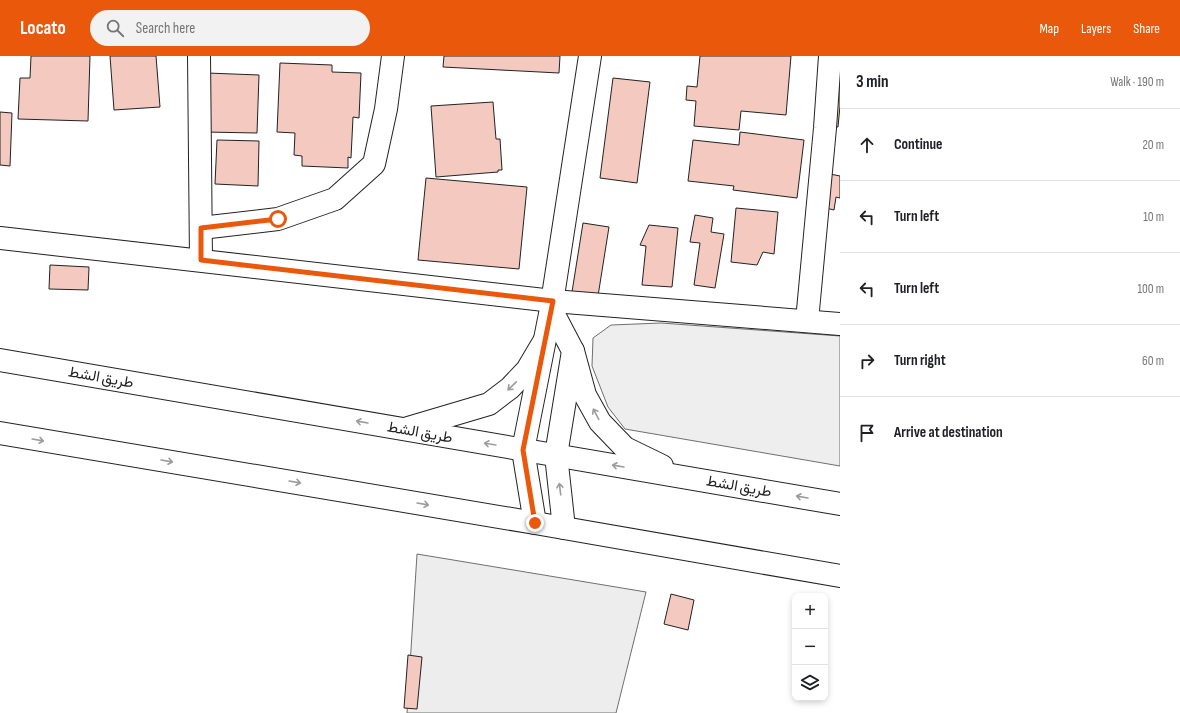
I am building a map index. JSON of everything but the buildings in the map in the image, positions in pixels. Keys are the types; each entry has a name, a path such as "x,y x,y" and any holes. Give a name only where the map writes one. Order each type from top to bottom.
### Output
{"main road":[{"path":"199,56 201,260"},
{"path":"201,228 278,219 335,199 374,164 386,109 392,56"},
{"path":"535,523 523,450 543,343 552,305 590,56"},
{"path":"807,321 825,128 830,56"},
{"path":"0,238 201,260 552,305 840,324"},
{"path":"552,305 573,351 586,395 600,422 625,448 683,476"},
{"path":"403,430 489,404 510,388 527,370 543,343"},
{"path":"564,528 556,455 573,351"},
{"name":"طريق الشط","path":"0,360 840,504"},
{"path":"0,433 840,576"}],"shaded area":[{"path":"661,323 840,336 840,466 625,429 608,407 592,366 593,338 611,325"},
{"path":"417,554 646,592 616,713 407,713"}],"route":[{"path":"278,219 201,228 201,260 553,301 543,343 523,450 535,523"}]}
